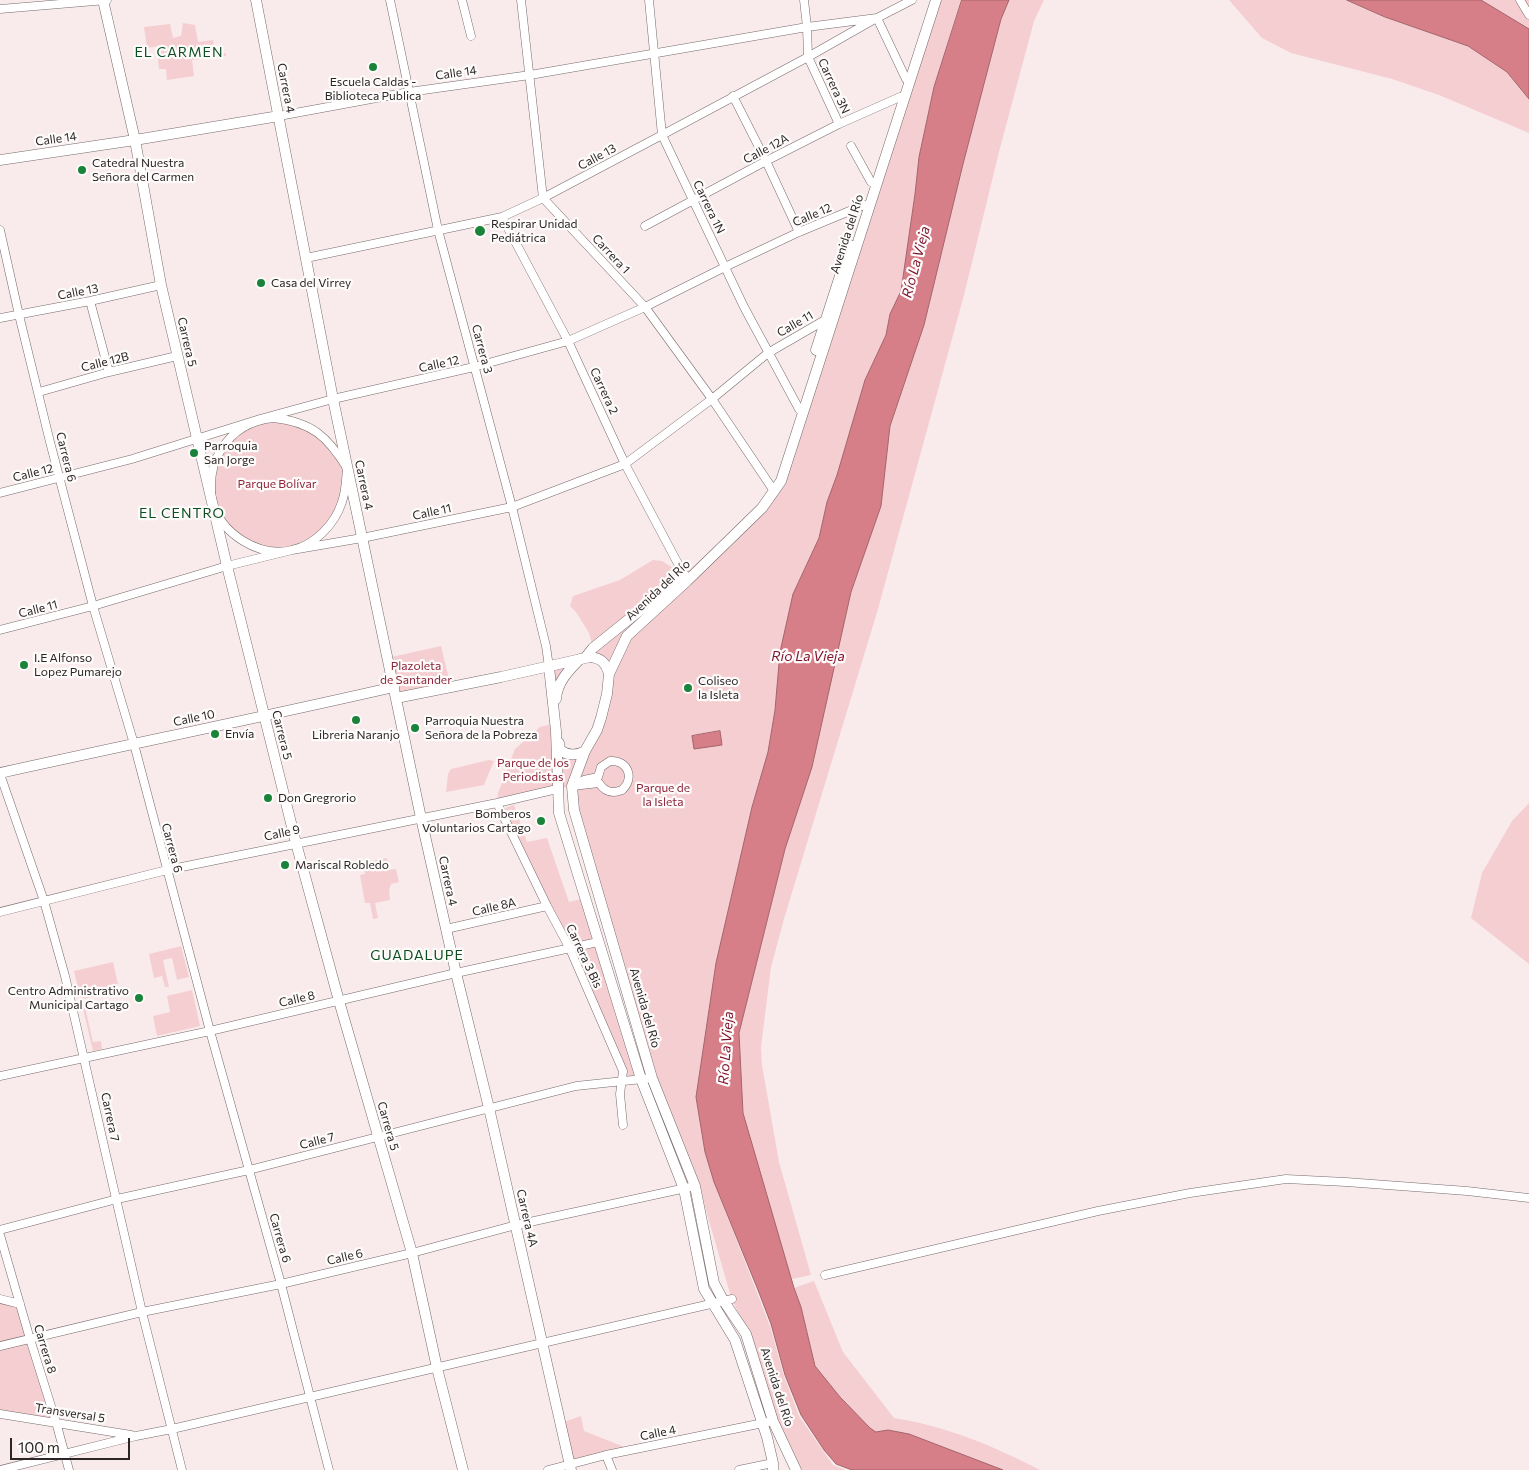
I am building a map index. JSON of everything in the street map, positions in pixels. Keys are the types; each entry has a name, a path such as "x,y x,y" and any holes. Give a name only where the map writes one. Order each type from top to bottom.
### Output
{"main road":[{"name":"Carrera 5","path":"103,0 135,140 161,285 227,566 296,843 412,1252 437,1368 463,1470"},
{"name":"Carrera 4","path":"256,0 347,468 421,818 456,973"},
{"name":"Avenida del Río","path":"773,1466 768,1423 746,1334 728,1299 714,1283 695,1186 652,1078 574,810 572,786 585,751 597,730 601,718 607,694 608,674 627,636 762,508 773,490 778,479 825,320 906,79 935,0"},
{"name":"Avenida del Río","path":"796,1470 768,1423 735,1340 704,1289 684,1188 641,1079 559,813 556,694 564,677 593,648 684,575 762,503 781,482 935,0"},
{"name":"Calle 14","path":"0,160 279,116"},
{"path":"396,698 583,658 601,660 605,664 608,674"},
{"name":"Carrera 3","path":"549,666 553,704"},
{"name":"Calle 10","path":"0,774 394,687"},
{"name":"Avenida del Río","path":"553,704 558,738"},
{"path":"558,738 560,750 576,755 585,751"},
{"name":"Calle 9","path":"558,789 572,786"},
{"name":"Carrera 4A","path":"456,973 489,1108 570,1467"}],"street":[{"path":"0,9 107,0"},
{"name":"Carrera 3","path":"390,0 438,230 512,507 546,646 549,666"},
{"path":"462,0 471,36"},
{"path":"522,0 543,198"},
{"name":"Carrera 1N","path":"649,0 662,135 725,267 799,409"},
{"path":"804,0 808,57"},
{"name":"Calle 14","path":"279,116 409,92 530,75 807,27 877,18 912,0"},
{"path":"1520,0 1529,15"},
{"path":"877,18 906,79"},
{"name":"Calle 13","path":"306,258 502,217 543,198 662,135 877,18"},
{"name":"Carrera 3N","path":"808,57 839,124"},
{"path":"733,96 799,232"},
{"name":"Calle 12A","path":"645,226 839,124 900,97"},
{"path":"851,146 872,182"},
{"name":"Carrera 1","path":"543,198 645,307 712,400 773,490"},
{"name":"Calle 12","path":"0,493 132,459 260,419 333,399 474,367 568,342 645,307 799,232 864,205"},
{"name":"Carrera 2","path":"502,217 568,342 625,464 684,575"},
{"name":"Carrera 6","path":"0,230 19,315 60,478 94,606 134,744 210,1031 281,1284 329,1470"},
{"name":"Calle 13","path":"0,318 161,285"},
{"path":"90,301 109,372"},
{"name":"Calle 11","path":"0,630 94,606 227,566 292,550 362,538 512,507 625,464 712,400 768,352 825,320"},
{"name":"Calle 12B","path":"39,392 109,372 177,356"},
{"path":"260,419 288,419 313,429 324,436 333,446 347,468 343,500 333,520 327,528 311,541 292,550 267,550 254,547 243,541 232,534 224,524 212,500 213,471 220,452 229,439 241,428 260,419"},
{"name":"Carrera 7","path":"0,774 44,901 65,976 142,1312 182,1470"},
{"name":"Calle 9","path":"572,786 598,780"},
{"name":"Calle 9","path":"0,912 167,870 558,789"},
{"name":"Carrera 3 Bis","path":"497,803 570,949 623,1071 620,1094 622,1125"},
{"name":"Calle 8A","path":"446,929 547,906"},
{"name":"Calle 8","path":"0,1076 210,1031 456,973 598,942"},
{"name":"Calle 7","path":"0,1230 117,1199 249,1170 576,1086 652,1078"},
{"path":"825,1275 1098,1211 1190,1193 1286,1179 1529,1198"},
{"name":"Calle 6","path":"0,1346 142,1312 281,1284 516,1225 695,1186"},
{"name":"Carrera 8","path":"0,1235 69,1470"},
{"path":"0,1299 20,1304"},
{"path":"0,1470 136,1436 437,1368 728,1299"},
{"name":"Transversal 5","path":"0,1414 136,1436"},
{"name":"Calle 4","path":"548,1470 570,1467 606,1455 768,1423"},
{"path":"606,1455 612,1470"},
{"path":"739,1470 773,1466"}],"green space":[{"name":"Parque de la Isleta","path":"938,0 962,0 934,87 919,157 901,291 890,314 886,335 865,380 837,475 827,502 819,538 793,594 768,752 752,807 716,963 696,1097 705,1152 714,1182 770,1326 784,1376 799,1416 833,1465 846,1470 801,1470 776,1422 756,1350 731,1297 700,1186 652,1078 571,786 497,803 498,793 515,749 540,727 556,723 549,667 581,658 556,694 559,746 572,755 591,741 609,674 596,658 589,633 570,606 573,596 620,580 653,560 662,561 684,575 751,513 781,481"},
{"path":"1009,0 1044,0 1034,21 1000,148 964,295 878,609 771,967 761,1047 762,1065 779,1162 811,1275 792,1279 743,1113 739,1033 785,849 812,767 851,592 881,506 890,426 924,325 963,164 1001,19"},
{"path":"1229,0 1347,0 1385,17 1468,46 1507,72 1529,99 1529,133 1439,95 1392,79 1291,53 1262,38"},
{"path":"1481,0 1529,0 1529,29"},
{"path":"183,23 195,25 198,42 213,40 215,54 226,53 226,56 192,60 194,76 167,80 166,69 159,69 159,46 147,48 144,27 170,24 173,38 181,36"},
{"name":"Parque Bolívar","path":"274,418 313,429 347,468 339,510 311,541 280,551 243,541 217,513 211,481 213,471 233,435"},
{"name":"Plazoleta de Santander","path":"441,646 451,687 396,698 387,658"},
{"path":"489,760 494,761 484,785 446,792 448,774 451,769"},
{"path":"1529,803 1529,964 1471,918 1482,873 1512,821"},
{"path":"514,805 527,842 547,838 569,902 585,898 641,1079 622,1081 623,1071 570,949 502,815 507,807"},
{"path":"387,858 389,870 396,869 399,882 391,884 389,890 390,900 375,903 378,918 373,919 370,903 365,903 360,875 365,874 363,863"},
{"path":"181,946 189,977 177,980 172,958 163,960 169,987 165,987 162,976 154,978 149,954"},
{"path":"113,962 118,984 107,987 108,993 83,999 93,1042 101,1041 102,1049 93,1051 74,971"},
{"path":"192,990 200,1026 157,1036 153,1016 170,1012 167,996"},
{"path":"814,1281 843,1352 894,1418 932,1426 969,1438 1040,1470 1002,1470 909,1434 888,1430 877,1432 870,1428 840,1397 815,1366 801,1307 794,1288"},
{"path":"0,1299 20,1304 53,1422 0,1414"},
{"path":"581,1416 584,1431 627,1448 571,1462 564,1422"}],"water":[{"name":"Río La Vieja","path":"962,0 1009,0 1001,19 963,164 924,325 890,426 881,506 851,592 812,767 785,849 739,1033 743,1113 801,1307 815,1366 840,1397 876,1432 888,1430 909,1434 1003,1470 852,1470 836,1464 824,1450 801,1415 785,1375 771,1324 714,1182 705,1152 696,1097 716,963 752,807 768,752 775,710 780,652 793,594 819,538 827,502 837,475 865,380 886,335 890,314 901,291 919,157 934,87"},
{"path":"1347,0 1481,0 1529,29 1529,99 1507,72 1468,46 1385,17"},
{"path":"720,731 722,745 694,749 692,736"}],"place":[{"name":"Escuela Caldas - Biblioteca Publica","path":"373,67"},
{"name":"Catedral Nuestra Señora del Carmen","path":"82,170"},
{"name":"Respirar Unidad Pediátrica","path":"480,231"},
{"name":"Casa del Virrey","path":"261,283"},
{"name":"Parroquia San Jorge","path":"194,453"},
{"name":"I.E Alfonso Lopez Pumarejo","path":"24,665"},
{"name":"Coliseo la Isleta","path":"688,688"},
{"name":"Libreria Naranjo","path":"356,720"},
{"name":"Parroquia Nuestra Señora de la Pobreza","path":"415,728"},
{"name":"Envía","path":"215,734"},
{"name":"Don Gregrorio","path":"268,798"},
{"name":"Bomberos Voluntarios Cartago","path":"541,821"},
{"name":"Mariscal Robledo","path":"285,865"},
{"name":"Centro Administrativo Municipal Cartago","path":"139,998"}],"district":[{"name":"EL CARMEN","path":"179,52"},
{"name":"EL CENTRO","path":"182,513"},
{"name":"GUADALUPE","path":"417,955"}],"park label":[{"name":"Parque de los Periodistas","path":"533,770"}]}
